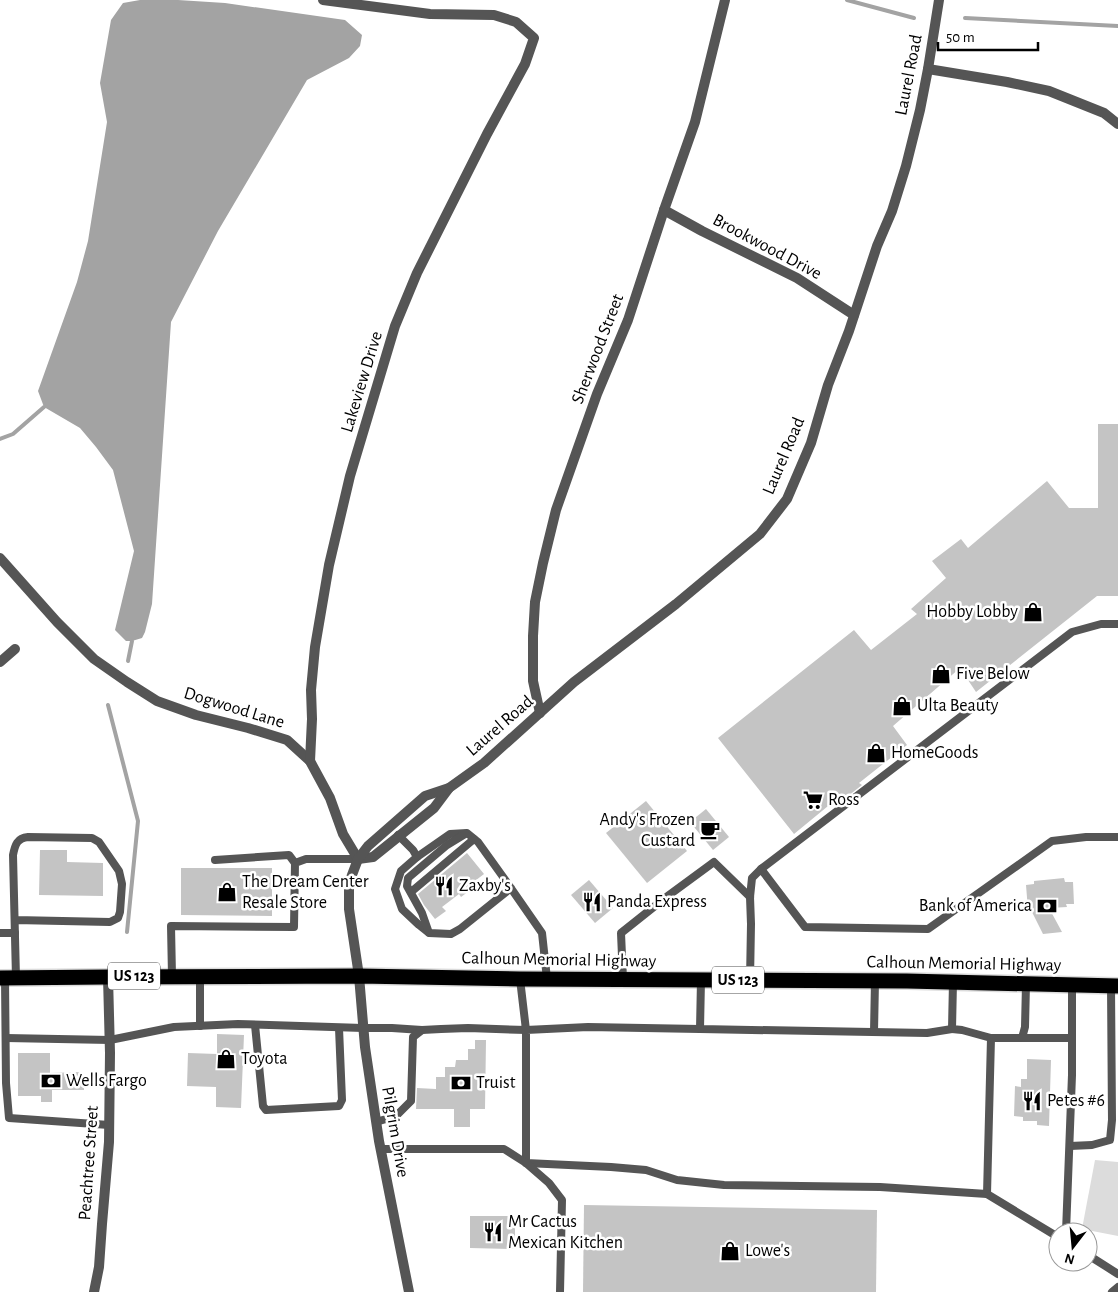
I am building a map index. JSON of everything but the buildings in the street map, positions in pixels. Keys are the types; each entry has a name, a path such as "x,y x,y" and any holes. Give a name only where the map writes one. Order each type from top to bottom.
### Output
{"highway":[{"name":"Calhoun Memorial Highway","path":"7,978 359,976 953,982 1114,986"}],"street":[{"name":"Lakeview Drive","path":"310,761 312,719 310,690 315,647 329,565 350,476 395,326 417,273 486,134 525,64 534,38 516,22 494,15 430,14 323,0"},
{"name":"Sherwood Street","path":"540,713 533,681 532,636 534,602 542,562 556,510 597,394 628,320 695,122 726,0"},
{"name":"Laurel Road","path":"358,859 368,846 425,796 449,788 484,763 574,682 676,604 760,534 787,499 811,443 828,385 877,246 892,211 906,166 920,110 939,0"},
{"path":"928,69 1049,91 1104,113 1118,124"},
{"name":"Brookwood Drive","path":"664,210 797,278 854,315"},
{"name":"Dogwood Lane","path":"0,558 94,659 127,682 165,704 196,715 287,740 310,761 330,798 344,834 358,859"},
{"path":"0,662 15,648"},
{"name":"Laurel Road","path":"358,859 373,857 434,808 449,788"},
{"path":"358,859 349,882 348,909 359,976"},
{"name":"Peachtree Street","path":"94,1292 99,1268 109,1142 110,1040 108,976"},
{"name":"Pilgrim Drive","path":"359,976 365,1046 380,1148 409,1292"}],"lane":[{"path":"750,980 750,897 752,878 761,869 1072,632 1101,624 1118,624"},
{"path":"429,933 422,913 407,886 408,878 447,845 467,833"},
{"path":"511,888 460,929 451,934 429,933 419,925 402,908 396,889 401,872 417,857 450,834 467,833 478,842 511,888 542,933 547,979"},
{"path":"398,835 413,850 417,857"},
{"path":"761,869 805,926 928,929 1052,841 1086,836 1118,837"},
{"path":"14,920 110,922 118,918 120,912 122,884 119,871 99,842 92,838 24,838 18,841 13,855 14,920 15,933 7,978 6,1083 9,1118 109,1125"},
{"path":"411,892 474,840"},
{"path":"172,976 171,926 294,927 295,863 288,855 215,860"},
{"path":"295,863 306,859 358,859"},
{"path":"623,979 621,933 714,862 750,897"},
{"path":"0,933 15,933"},
{"path":"200,976 200,1026"},
{"path":"520,979 526,1030 526,1163"},
{"path":"700,1029 701,980"},
{"path":"874,1032 875,981"},
{"path":"952,1029 953,982"},
{"path":"1022,1038 1025,1027 1026,984"},
{"path":"1066,1222 1072,1075 1072,985"},
{"path":"1070,1146 1114,1141 1112,1120 1114,986"},
{"path":"6,1038 110,1040 174,1027 238,1024 422,1030 588,1028 927,1033 952,1029 991,1038 1072,1038"},
{"path":"255,1025 263,1106 266,1110 339,1106 342,1100 339,1028"},
{"path":"376,1122 396,1116 411,1101 413,1037 422,1030"},
{"path":"987,1194 991,1038"},
{"path":"380,1148 504,1149 526,1163 549,1183 562,1200 560,1292"},
{"path":"526,1163 607,1166 644,1170 677,1180 724,1185 880,1187 987,1194 1048,1230"},
{"path":"1098,1262 1118,1274"},
{"path":"1112,1292 1118,1287"}],"shaded area":[{"path":"140,0 225,3 345,20 362,35 360,46 349,58 307,80 218,231 171,322 152,604 142,638 126,641 115,630 134,551 113,470 80,428 44,407 38,391 77,282 88,241 107,122 100,83 111,20 123,3"},
{"path":"1095,1160 1118,1162 1118,1236 1098,1232 1098,1222 1083,1222"}],"waterway":[{"path":"847,0 914,18"},
{"path":"965,18 1118,26"},
{"path":"0,439 13,434 44,407"},
{"path":"128,661 132,641"},
{"path":"108,705 138,821 127,932"}],"place":[{"name":"Hobby Lobby","path":"1033,612"},
{"name":"Five Below","path":"941,674"},
{"name":"Ulta Beauty","path":"902,706"},
{"name":"HomeGoods","path":"876,753"},
{"name":"Ross","path":"813,800"},
{"name":"Andy's Frozen Custard","path":"710,830"},
{"name":"Zaxby's","path":"444,886"},
{"name":"The Dream Center Resale Store","path":"227,892"},
{"name":"Panda Express","path":"592,902"},
{"name":"Bank of America","path":"1047,906"},
{"name":"Toyota","path":"226,1059"},
{"name":"Wells Fargo","path":"51,1081"},
{"name":"Truist","path":"461,1083"},
{"name":"Petes #6","path":"1032,1101"},
{"name":"Mr Cactus Mexican Kitchen","path":"493,1232"},
{"name":"Lowe's","path":"730,1251"}]}
